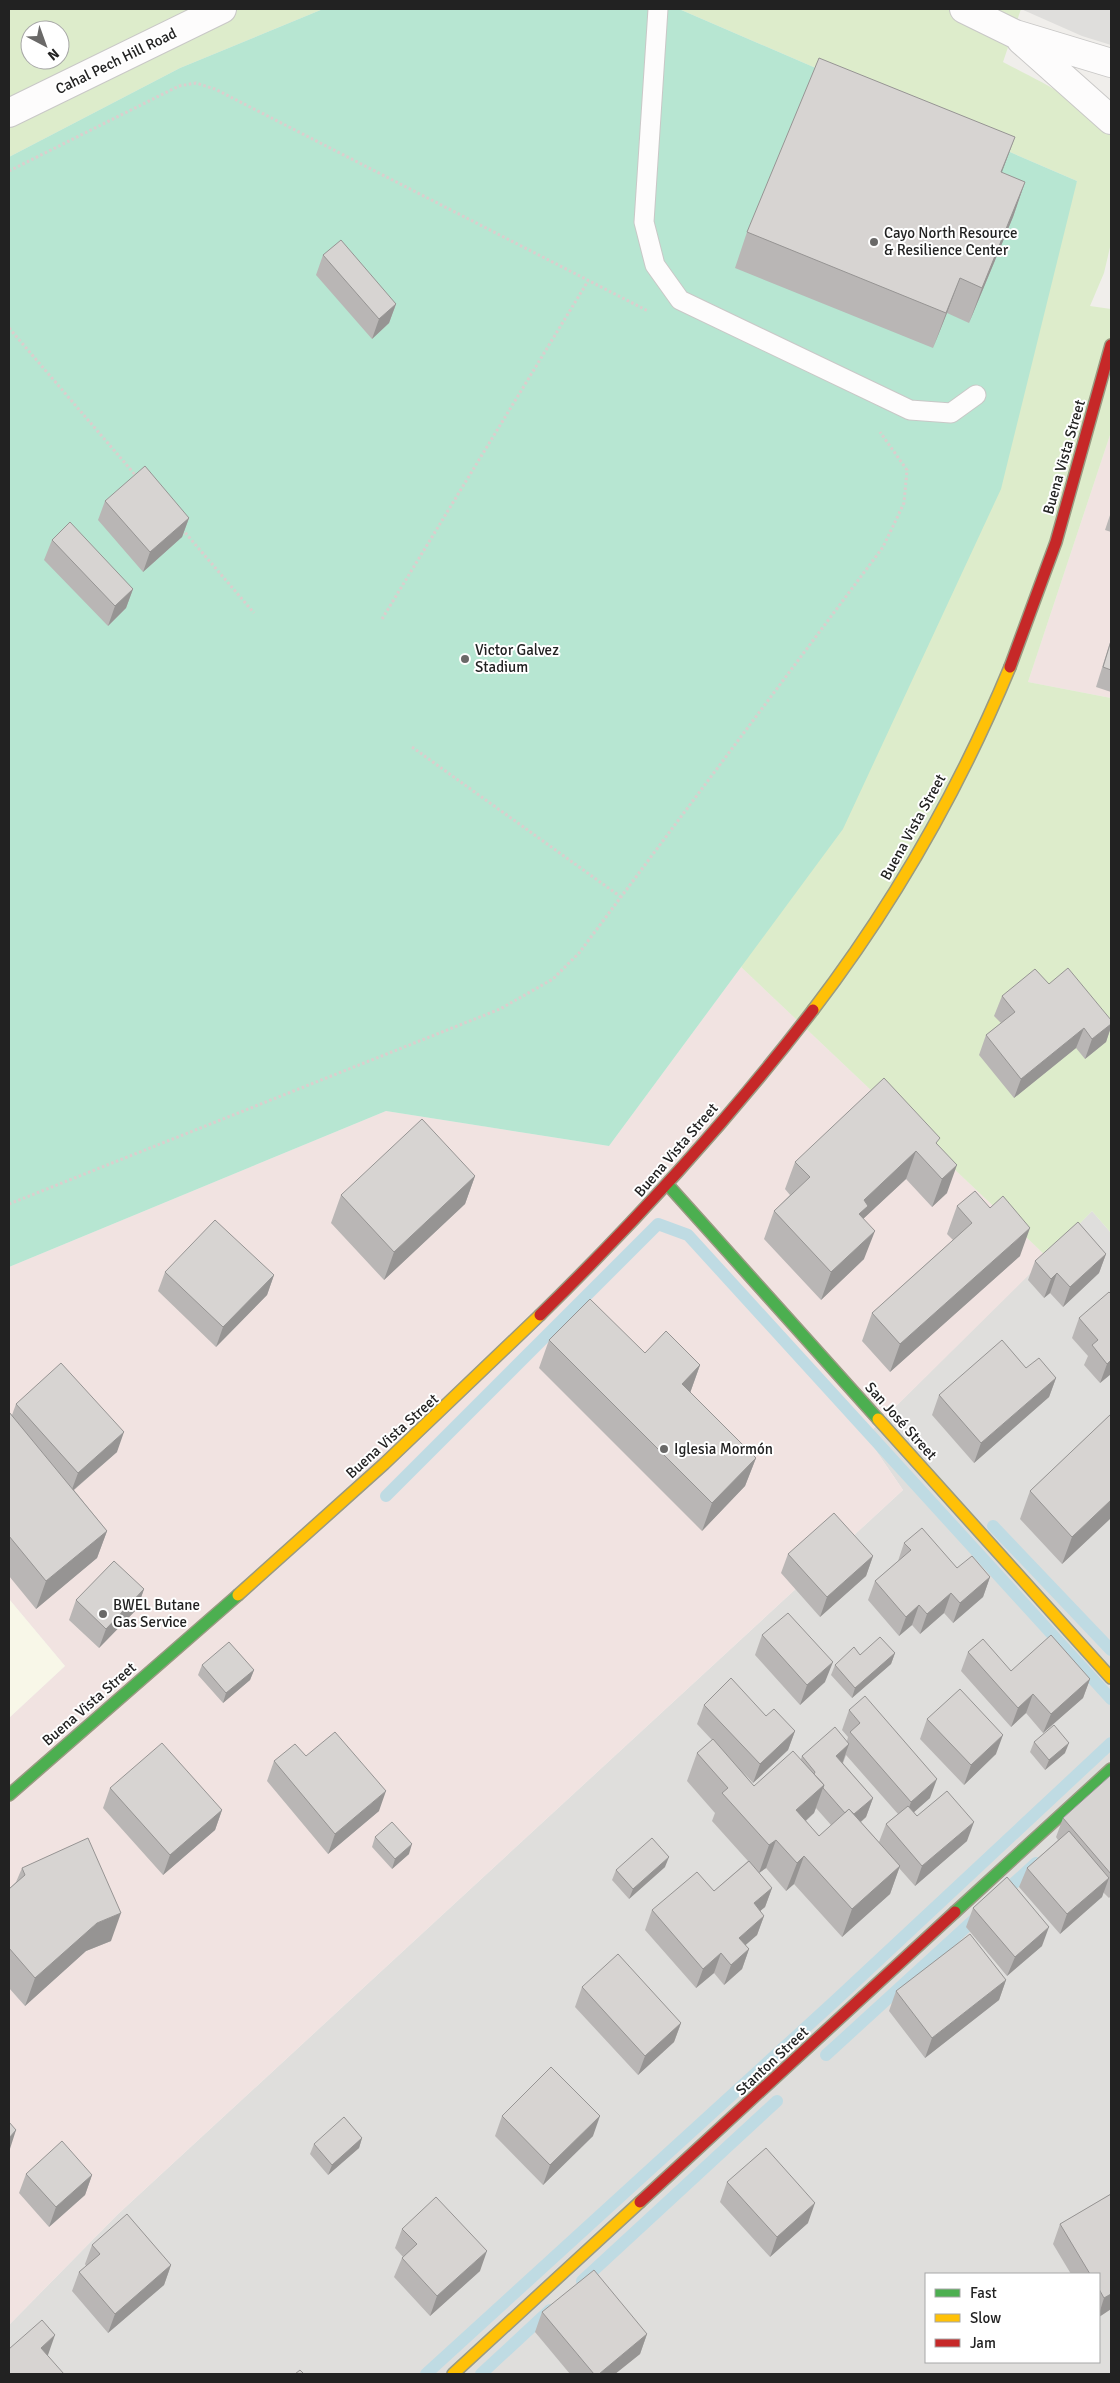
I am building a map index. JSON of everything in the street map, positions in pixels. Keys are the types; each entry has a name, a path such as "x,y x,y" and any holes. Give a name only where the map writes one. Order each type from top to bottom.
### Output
{"main road":[{"name":"Buena Vista Street","path":"9,1795 432,1422 607,1248 668,1184 789,1042 853,958 923,846 1015,658 1049,567 1111,346"},
{"name":"San José Street","path":"668,1184 1111,1678"},
{"name":"Stanton Street","path":"453,2374 1111,1770"}],"street":[{"name":"Cahal Pech Hill Road","path":"9,113 222,9"},
{"path":"964,9 1015,34 1111,63"},
{"path":"1015,34 1111,120"}],"lane":[{"path":"658,9 644,222 655,265 680,300 910,410 951,413 976,395"}],"path":[{"path":"9,171 179,86 196,83 215,89 650,312"},
{"path":"382,619 588,281"},
{"path":"9,328 138,478"},
{"path":"9,1204 500,1009 553,979 579,952 883,547 904,503 907,470 879,431"},
{"path":"177,523 254,613"},
{"path":"412,747 621,897"}],"shaded area":[{"path":"1021,9 1111,9 1111,45 1082,36"},
{"path":"1111,432 1111,698 1028,682"},
{"path":"741,967 1047,1257 866,1436 903,1490 117,2215 9,2325 9,1718 65,1666 9,1599 9,1267 386,1111 609,1146"},
{"path":"1092,1211 1111,1233 1111,2374 9,2374 9,2325 117,2215 903,1490 866,1436"},
{"path":"9,1599 65,1666 9,1718"}],"green space":[{"path":"9,9 323,9 180,68 9,157"},
{"name":"Victor Galvez Stadium","path":"323,9 679,9 1077,181 1001,489 843,829 609,1146 386,1111 9,1267 9,157 180,68"},
{"path":"679,9 1021,9 1003,62 1061,93 1087,111 1111,134 1111,243 1104,273 1090,306 1111,309 1111,432 1028,682 1111,698 1111,1233 1092,1211 1047,1257 741,967 1077,181"}],"building":[{"name":"Cayo North Resource & Resilience Center","path":"819,58 1015,137 1001,172 1025,182 982,288 960,278 946,313 747,232"},
{"path":"341,240 396,304 379,319 323,255"},
{"path":"145,466 189,518 150,552 105,501"},
{"path":"70,522 133,589 115,606 52,540"},
{"path":"1111,641 1111,670 1103,667"},
{"path":"1068,968 1111,1020 1111,1024 1092,1039 1084,1028 1021,1079 986,1035 1015,1012 1002,996 1035,969 1049,984"},
{"path":"884,1078 940,1138 936,1143 957,1165 942,1179 916,1151 864,1200 868,1206 859,1214 875,1231 831,1272 774,1211 810,1177 795,1162"},
{"path":"422,1119 475,1176 394,1252 341,1195"},
{"path":"975,1191 990,1208 1003,1196 1030,1228 900,1344 872,1313 972,1223 957,1206"},
{"path":"215,1220 274,1275 223,1327 165,1272"},
{"path":"1078,1222 1106,1254 1070,1287 1057,1273 1051,1279 1035,1261"},
{"path":"1109,1292 1111,1294 1111,1360 1107,1364 1092,1345 1098,1340 1079,1318"},
{"path":"590,1299 645,1353 666,1331 700,1365 682,1384 756,1458 712,1503 549,1340"},
{"path":"1002,1340 1026,1368 1039,1358 1056,1378 981,1443 939,1395"},
{"path":"61,1363 124,1432 78,1473 16,1404"},
{"path":"9,1412 107,1531 46,1581 9,1536"},
{"path":"1111,1414 1111,1500 1072,1537 1030,1491"},
{"path":"834,1513 873,1556 827,1597 788,1554"},
{"path":"922,1528 957,1568 972,1556 990,1577 960,1603 951,1593 927,1614 919,1605 906,1617 875,1581 911,1550 904,1543"},
{"path":"114,1561 144,1589 106,1629 76,1600"},
{"path":"788,1613 833,1662 807,1685 762,1635"},
{"path":"1051,1635 1090,1679 1051,1714 1033,1694 1018,1708 968,1652 983,1639 1011,1671"},
{"path":"880,1637 895,1653 855,1688 835,1665 854,1647 860,1655"},
{"path":"229,1642 254,1670 226,1693 202,1665"},
{"path":"731,1678 766,1716 774,1709 795,1731 760,1764 704,1705"},
{"path":"960,1689 1003,1735 971,1765 927,1719"},
{"path":"865,1696 937,1779 911,1802 850,1732 860,1723 849,1710"},
{"path":"1054,1725 1069,1743 1049,1760 1034,1742"},
{"path":"835,1727 849,1744 836,1756 873,1798 854,1814 849,1809 845,1813 823,1788 824,1785 802,1756"},
{"path":"335,1732 386,1791 335,1834 274,1761 295,1744 306,1756"},
{"path":"713,1739 754,1786 793,1751 824,1785 796,1810 819,1836 849,1809 900,1866 852,1909 804,1856 797,1863 776,1840 769,1845 722,1793 728,1788 697,1753"},
{"path":"162,1743 222,1810 170,1855 110,1788"},
{"path":"1111,1775 1111,1874 1063,1818"},
{"path":"947,1791 974,1822 922,1866 886,1824 908,1806 917,1816"},
{"path":"392,1822 412,1844 395,1859 375,1837"},
{"path":"1069,1831 1109,1878 1067,1914 1027,1868"},
{"path":"88,1838 121,1913 97,1923 35,1978 9,1948 9,1889 25,1875 22,1868"},
{"path":"652,1838 669,1857 633,1889 616,1870"},
{"path":"749,1861 772,1888 754,1903 764,1916 739,1938 749,1949 731,1965 721,1953 703,1969 652,1910 697,1872 714,1891"},
{"path":"1007,1877 1049,1927 1015,1957 973,1908"},
{"path":"970,1934 1006,1980 932,2038 896,1991"},
{"path":"618,1954 681,2023 645,2056 582,1987"},
{"path":"551,2067 600,2116 550,2165 502,2116"},
{"path":"344,2117 362,2138 332,2165 314,2144"},
{"path":"9,2122 16,2130 9,2138"},
{"path":"62,2141 92,2175 56,2207 26,2174"},
{"path":"766,2148 815,2203 777,2237 727,2182"},
{"path":"1111,2194 1111,2294 1104,2298 1100,2291 1100,2273 1089,2273 1060,2224"},
{"path":"436,2197 487,2251 437,2296 402,2258 417,2244 402,2229"},
{"path":"127,2214 171,2265 115,2314 79,2272 100,2254 92,2245"},
{"path":"594,2270 647,2334 599,2374 594,2374 542,2312"},
{"path":"42,2320 55,2335 41,2348 64,2374 9,2374 9,2349"},
{"path":"300,2370 304,2374 295,2374"}],"waterway":[{"path":"386,1496 658,1224 688,1235 1111,1699"},
{"path":"993,1526 1111,1650"},
{"path":"426,2374 837,1999 1111,1743"},
{"path":"1001,1895 1036,1863"},
{"path":"826,2055 977,1917"},
{"path":"582,2281 777,2101"},
{"path":"481,2374 550,2310"}],"traffic: fast":[{"path":"668,1185 878,1419"},
{"path":"9,1795 238,1595"},
{"path":"955,1912 1111,1769"}],"traffic: slow":[{"path":"813,1010 871,929 923,845 969,758 1010,667"},
{"path":"238,1595 384,1464 540,1315"},
{"path":"878,1419 1111,1678"},
{"path":"453,2374 640,2202"}],"traffic: jam":[{"path":"1010,667 1056,542 1111,345"},
{"path":"540,1315 682,1167 749,1090 813,1010"},
{"path":"640,2202 955,1912"}],"place":[{"name":"Cayo North Resource & Resilience Center","path":"874,242"},
{"name":"Victor Galvez Stadium","path":"465,659"},
{"name":"Iglesia Mormón","path":"664,1449"},
{"name":"BWEL Butane Gas Service","path":"103,1614"}]}
